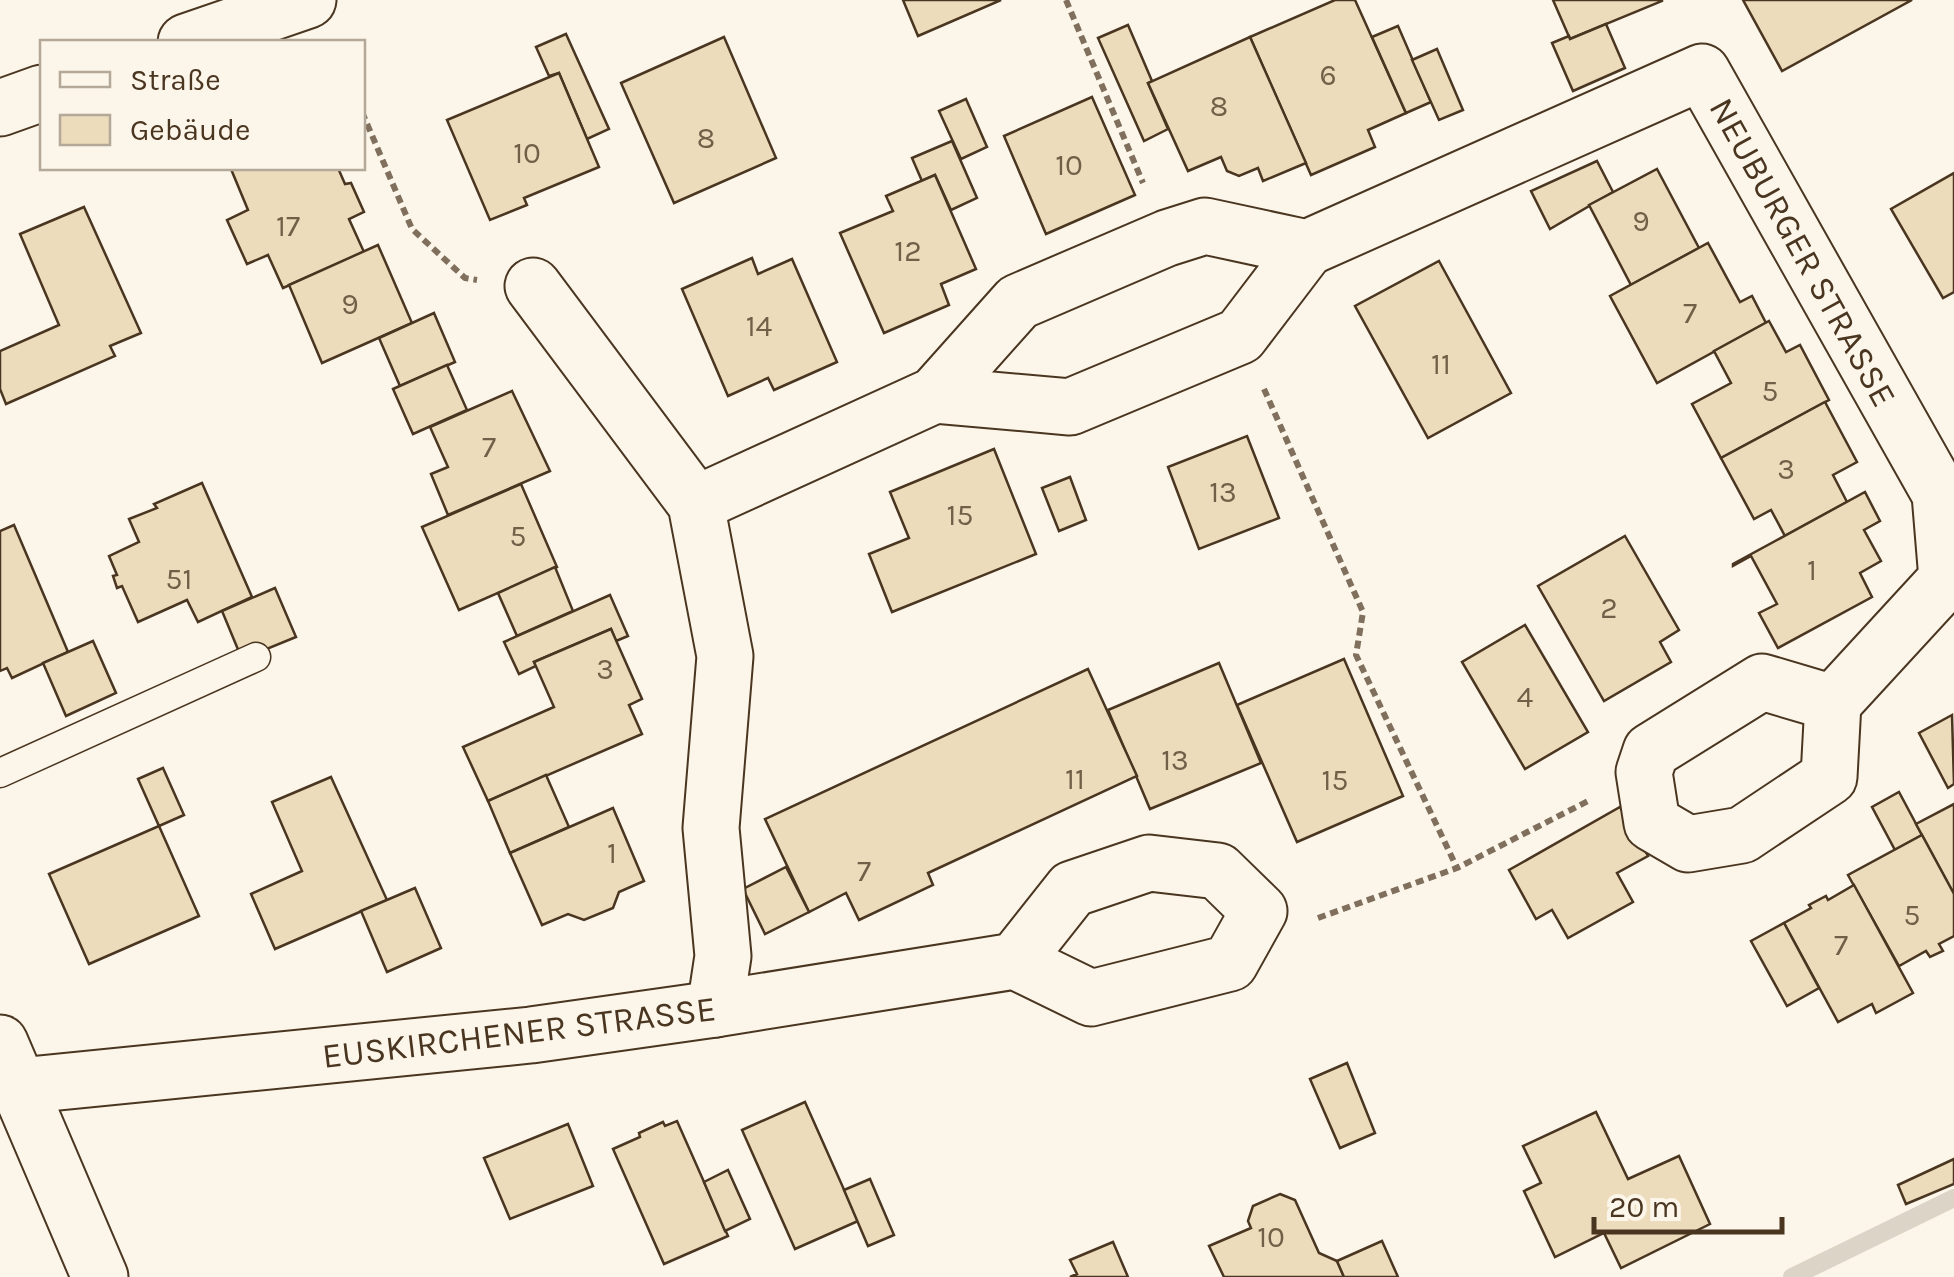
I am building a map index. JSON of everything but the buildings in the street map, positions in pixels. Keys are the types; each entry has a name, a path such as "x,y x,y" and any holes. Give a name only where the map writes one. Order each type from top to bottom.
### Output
{"street":[{"path":"192,40 308,0"},
{"name":"NEUBURGER STRASSE","path":"935,395 1070,407 1240,336 1308,248 1702,72 1947,490"},
{"path":"0,108 40,94"},
{"name":"NEUBURGER STRASSE","path":"696,504 935,395 1018,302 1166,238 1205,226 1308,248"},
{"path":"533,286 696,504 725,656 710,828 722,956 714,1009"},
{"path":"1833,703 1762,682 1651,751 1644,772 1652,823 1688,844 1742,835 1830,777 1833,703 1947,579 1947,490"},
{"path":"1150,862 1218,871 1259,911 1230,964 1092,998 1016,961 1072,889 1150,862"},
{"name":"EUSKIRCHENER STRASSE","path":"10,1065 532,1034 1016,961"},
{"path":"10,1065 100,1277"}],"lane":[{"path":"0,772 256,658"}],"path":[{"path":"1066,0 1166,238"},
{"path":"365,119 412,229 465,278 533,286"},
{"path":"1240,336 1363,612 1356,655 1457,868"},
{"path":"1259,911 1303,923 1457,868 1644,772"}],"waterway":[{"path":"1792,1277 1954,1198"}]}
